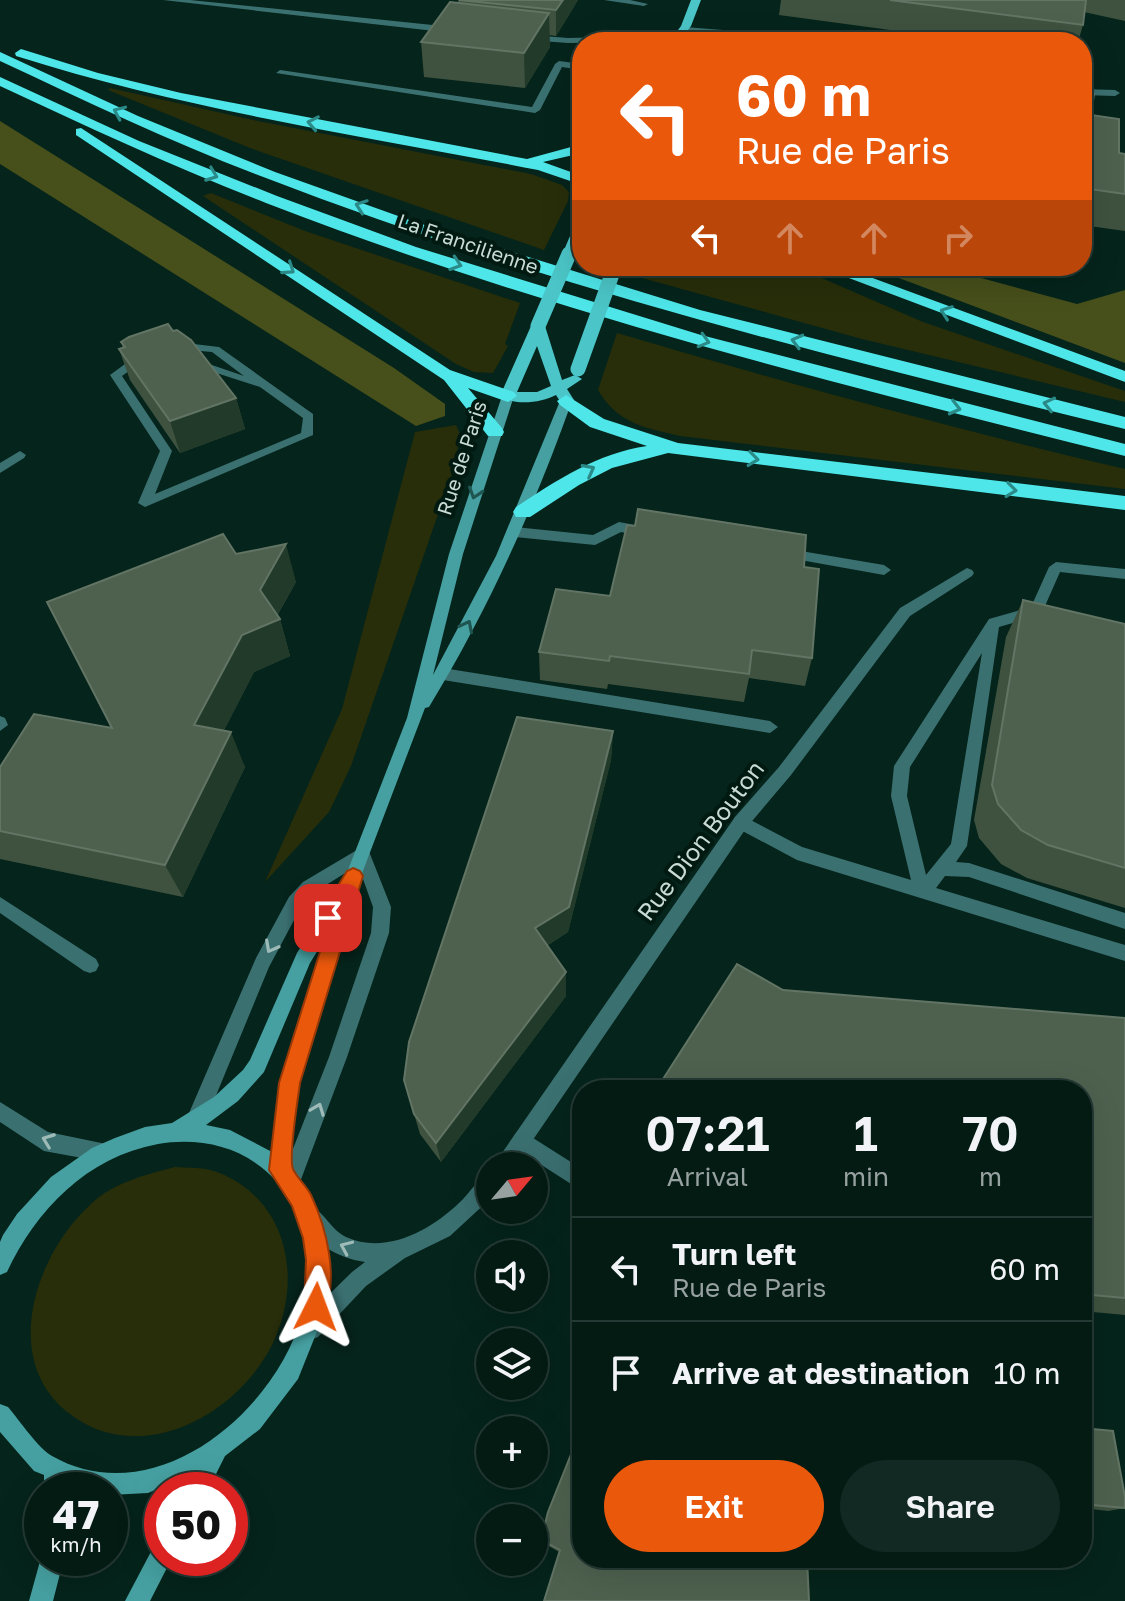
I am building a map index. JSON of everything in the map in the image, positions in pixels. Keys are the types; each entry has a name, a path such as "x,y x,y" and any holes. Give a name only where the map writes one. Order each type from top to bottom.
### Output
{"highway":[{"path":"0,47 94,76 181,97 554,169 572,177"},
{"name":"La Francilienne","path":"0,56 207,148 478,246 572,274"},
{"path":"6,84 444,374 479,410 495,432"},
{"name":"La Francilienne","path":"6,84 97,126 268,197 521,285 780,362 1125,450"},
{"path":"500,158 548,158 572,151"},
{"name":"La Francilienne","path":"578,276 765,332 1125,423"},
{"path":"852,276 1125,377"},
{"path":"444,374 508,396"},
{"path":"563,395 597,423 676,449 1125,503"},
{"path":"523,512 599,465 643,452 676,449"}],"main road":[{"path":"683,32 696,0"},
{"name":"Rue de Paris","path":"285,1176 290,1083 353,876 415,718 456,554 495,432 572,246"},
{"path":"563,395 576,374 611,276"},
{"path":"538,326 547,359 563,395"},
{"path":"508,396 532,398 563,395"},
{"name":"Rue de Paris","path":"415,718 443,674 515,532 563,395"},
{"name":"Rue de Paris","path":"176,1132 241,1085 257,1066 303,959 353,876"},
{"name":"Rue de Paris","path":"0,1265 10,1243 45,1197 73,1172 104,1152 139,1138 176,1132 215,1135 233,1140 266,1158 285,1176 306,1212 318,1260 316,1307 294,1366 273,1400 236,1438 215,1454 179,1472 128,1484"},
{"name":"Rue de Paris","path":"0,1415 23,1447 47,1472"},
{"name":"Rue de Paris","path":"206,1472 215,1454"},
{"path":"41,1601 47,1576"},
{"path":"137,1601 150,1576"}],"street":[{"path":"167,0 215,2 463,31"},
{"path":"608,0 644,4"},
{"path":"525,37 572,43"},
{"path":"280,73 535,110 559,64 572,66"},
{"path":"1092,92 1115,93"},
{"path":"177,345 205,366 262,386"},
{"path":"177,345 215,349 243,366 262,386 309,417 307,435 145,503 166,451 116,375 144,355 177,345"},
{"path":"0,469 20,455"},
{"path":"515,532 595,540 619,527 666,535"},
{"path":"775,552 884,570"},
{"path":"922,893 899,796 902,766 994,623 1036,611 1056,567 1125,574"},
{"name":"Rue Dion Bouton","path":"514,1152 741,822 785,771 905,612 967,573"},
{"path":"922,893 959,846 994,623"},
{"path":"443,674 770,727"},
{"path":"741,822 797,853 1125,953"},
{"path":"196,1120 262,964 295,902 309,887 362,854 382,907 380,933 338,1057 285,1176"},
{"path":"941,869 969,870 1125,921"},
{"path":"0,904 90,965"},
{"path":"0,1111 44,1141 104,1152"},
{"path":"522,1141 572,1174"},
{"path":"309,1331 359,1279 399,1251 444,1229 476,1198"},
{"path":"306,1212 341,1246 360,1252 399,1251"}],"green space":[{"path":"108,90 253,120 531,174 562,185 569,192 568,201 544,250 250,148"},
{"path":"0,121 394,368 445,404 445,416 416,426 0,164"},
{"path":"211,193 305,231 520,303 505,344 508,346 493,373 474,372 456,364 203,196"},
{"path":"635,276 817,276 923,322 1125,391 1125,402 862,339"},
{"path":"894,276 974,276 1077,304 1125,290 1125,363"},
{"path":"617,333 870,405 1125,469 1125,489 680,436 644,427 614,410 598,390"},
{"path":"456,425 460,434 455,465 351,766 329,812 265,882 342,709 415,432"},
{"path":"175,1167 217,1172 241,1185 260,1201 274,1221 283,1244 287,1269 287,1294 282,1320 272,1345 255,1371 234,1394 209,1413 181,1427 152,1435 123,1435 93,1428 66,1411 46,1388 34,1362 31,1334 34,1305 42,1276 55,1248 92,1203 120,1184"}],"building":[{"path":"459,0 563,0 556,10"},
{"path":"890,0 1086,0 1083,25"},
{"path":"450,2 549,13 524,53 421,42"},
{"path":"1092,115 1119,119 1119,153 1125,154 1125,194 1092,189"},
{"path":"168,324 173,331 177,330 191,340 236,398 170,421 119,349 125,347 121,342 129,337"},
{"path":"638,509 806,535 804,567 819,569 812,658 752,650 749,674 610,656 609,661 539,652 556,589 610,596 627,525 635,526"},
{"path":"223,534 236,554 286,544 260,590 280,619 242,635 194,725 231,732 165,865 0,831 0,767 34,714 112,728 47,602"},
{"path":"1023,600 1125,624 1125,868 1048,845 1021,830 998,804 992,785"},
{"path":"517,717 613,731 569,907 535,928 566,972 436,1143 414,1114 404,1080 409,1042"},
{"path":"737,964 783,990 1125,1018 1125,1298 1092,1295 1092,1080 662,1080"},
{"path":"1092,1429 1113,1431 1125,1508 1092,1505"},
{"path":"572,1452 572,1568 807,1568 809,1601 544,1601 560,1550 548,1544 548,1512"}],"route":[{"path":"316,1307 318,1260 315,1238 301,1199 280,1170 290,1083 353,876 328,918"}]}
